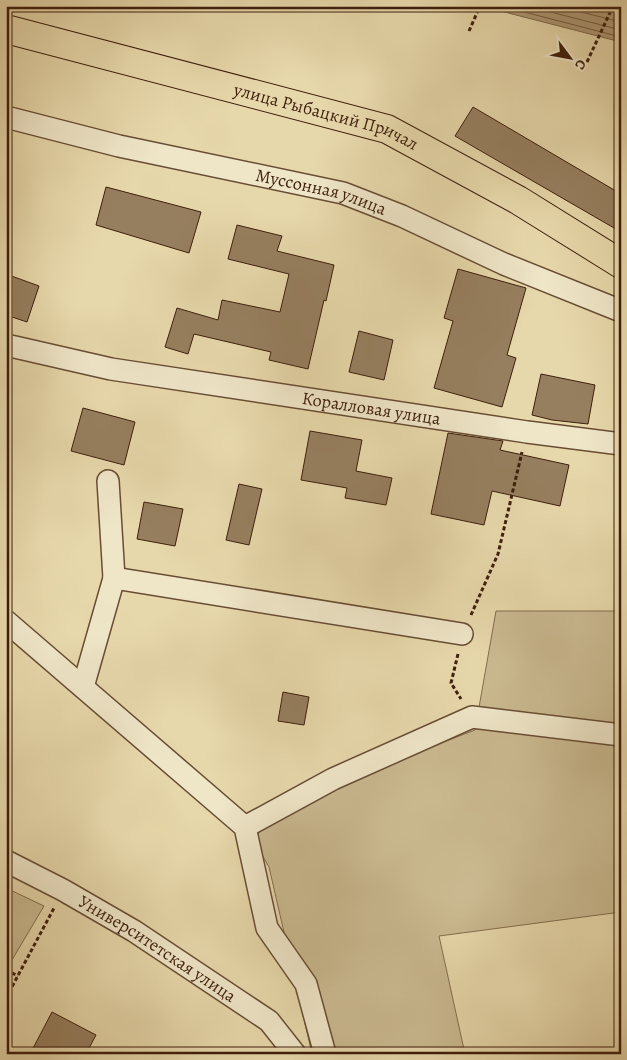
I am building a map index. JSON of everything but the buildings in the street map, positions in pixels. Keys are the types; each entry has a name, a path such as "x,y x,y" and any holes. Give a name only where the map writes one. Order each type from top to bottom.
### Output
{"main road":[{"name":"улица Рыбацкий Причал","path":"6,28 387,129 518,200 621,264"}],"street":[{"name":"Муссонная улица","path":"6,117 119,146 343,193 402,216 504,264 621,311"},
{"name":"Коралловая улица","path":"6,345 111,369 527,432 621,444"},
{"path":"83,687 114,578 108,481"},
{"path":"114,578 462,634"},
{"path":"6,621 245,827 267,928 306,984 325,1054"},
{"path":"245,827 333,779 472,717 621,736"},
{"name":"Университетская улица","path":"6,860 134,931 269,1021 295,1054"}],"path":[{"path":"470,31 480,6"},
{"path":"587,62 613,6"},
{"path":"472,717 451,683 462,634 498,554 527,432"},
{"path":"6,998 54,909"},
{"path":"6,970 18,976"}],"shaded area":[{"path":"496,611 621,611 621,912 439,936 465,1054 312,1054 269,867 255,843 263,822 368,771 475,730"},
{"path":"6,888 44,906 6,970"}],"water":[{"path":"481,6 621,6 621,42"}]}
